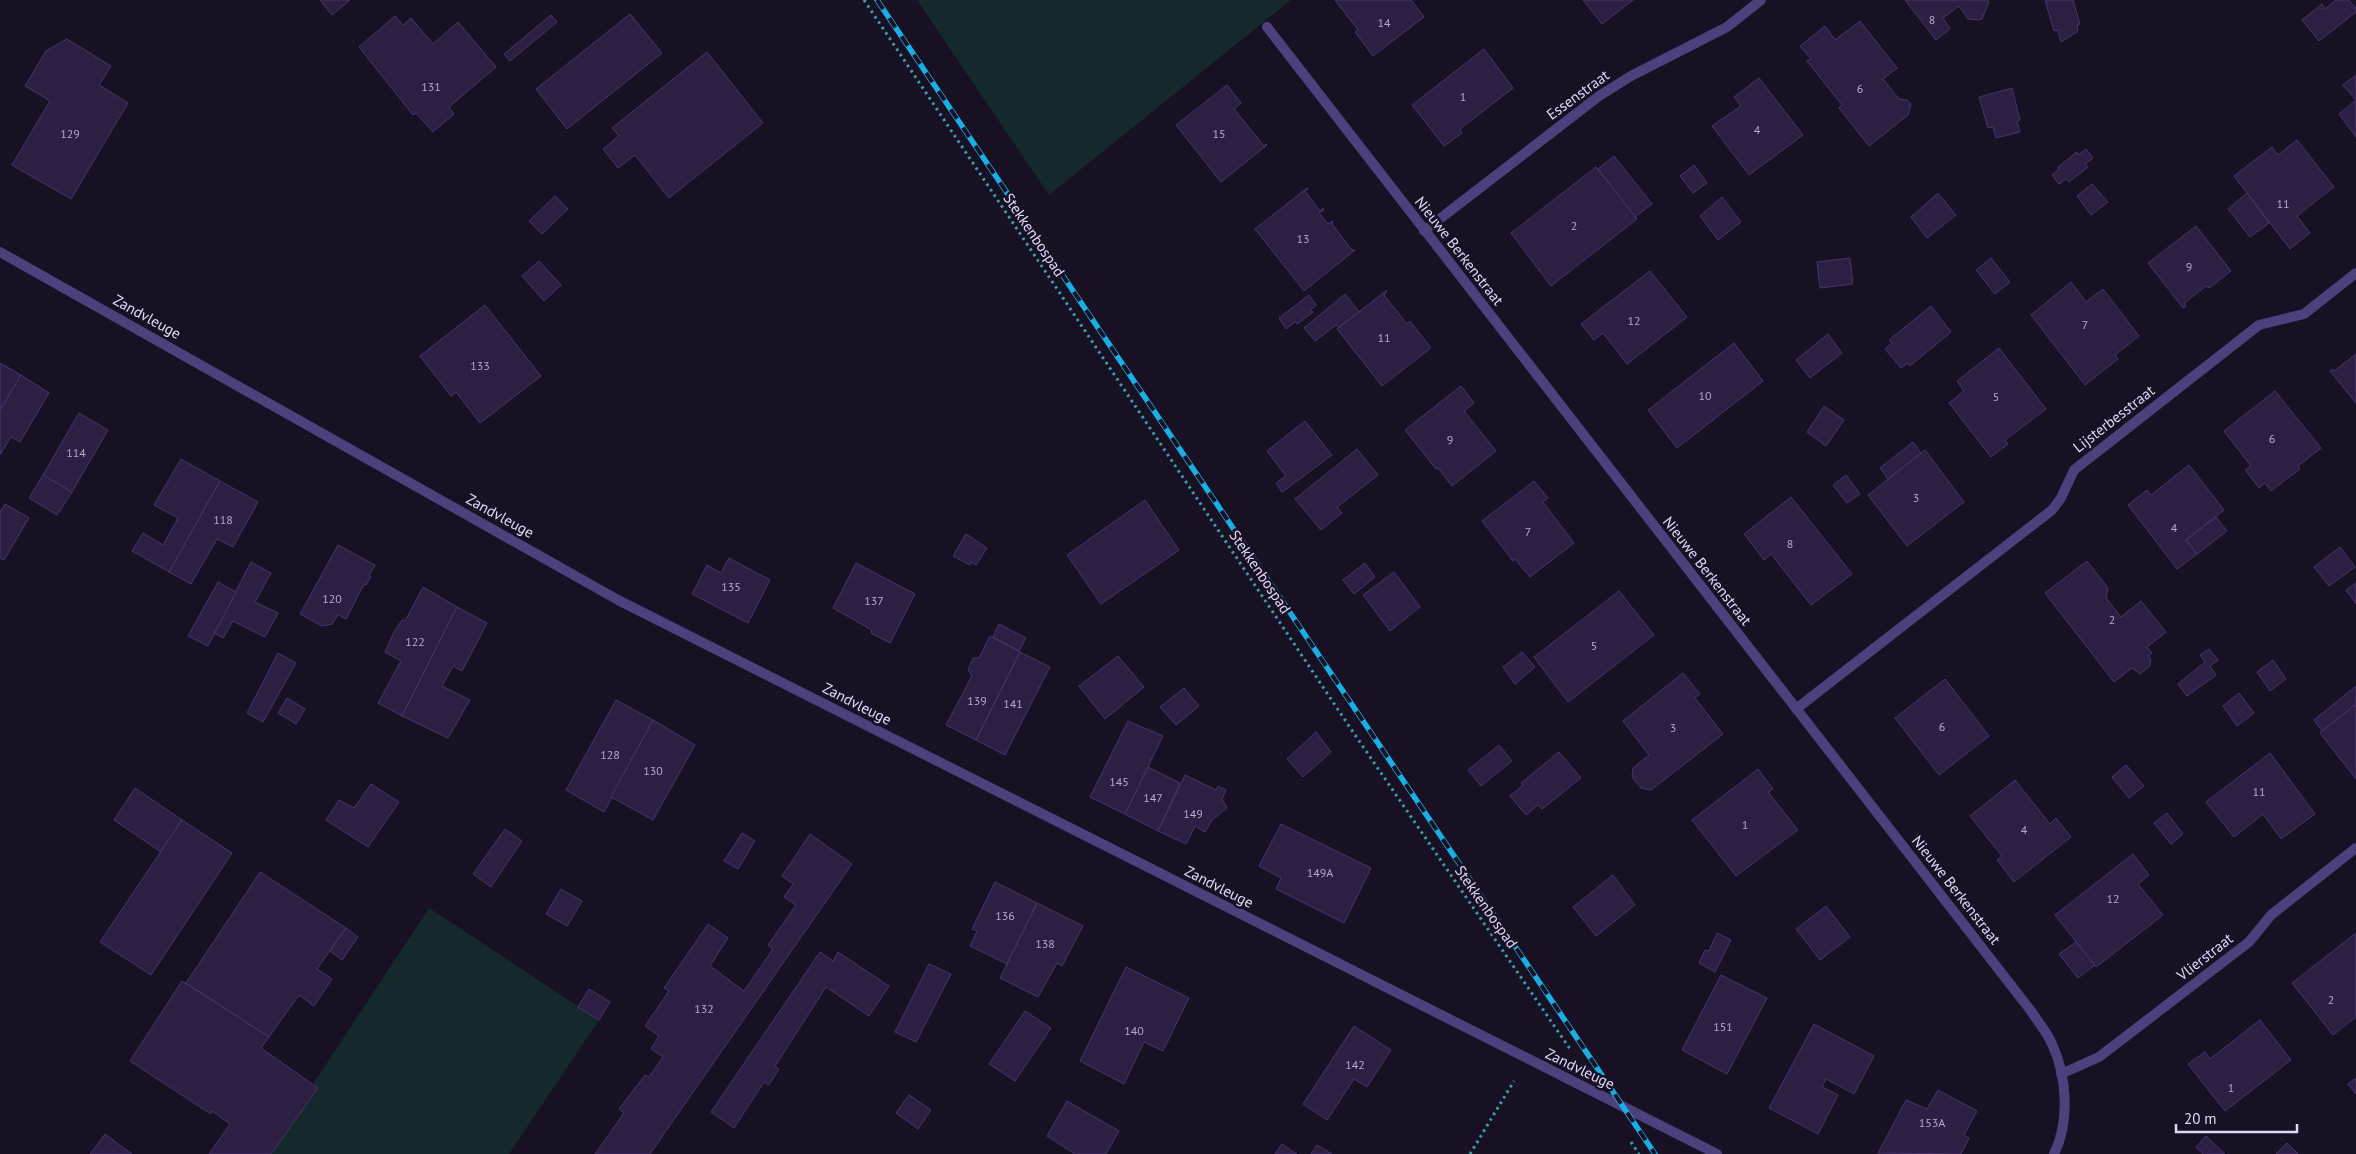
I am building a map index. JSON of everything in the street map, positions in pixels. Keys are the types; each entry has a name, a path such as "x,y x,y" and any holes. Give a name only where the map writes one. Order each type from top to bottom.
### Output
{"street":[{"name":"Essenstraat","path":"1424,231 1599,96 1631,76 1728,27 1761,0"},
{"name":"Nieuwe Berkenstraat","path":"1267,27 2031,1011 2052,1043 2061,1074 2065,1108 2054,1154"},
{"name":"Zandvleuge","path":"0,252 618,600 1717,1154"},
{"name":"Lijsterbesstraat","path":"1796,709 2052,510 2061,498 2074,470 2259,325 2304,314 2356,273"},
{"name":"Vlierstraat","path":"2061,1074 2099,1057 2249,942 2271,915 2356,848"}],"path":[{"name":"Stekkenbospad","path":"864,0 1358,740 1576,1056"},
{"path":"1470,1154 1527,1059"},
{"path":"1629,1138 1639,1154"}],"green space":[{"path":"917,0 1291,0 1049,195"},
{"path":"429,908 599,1020 509,1154 267,1154"}],"building":[{"path":"320,0 350,0 332,15"},
{"path":"1335,0 1411,0 1424,17 1373,56 1355,32 1358,30"},
{"path":"1583,0 1633,0 1602,24"},
{"path":"1905,0 1988,0 1989,2 1982,19 1979,20 1968,19 1959,6 1943,18 1950,29 1936,40"},
{"path":"2045,0 2073,0 2080,24 2077,25 2078,31 2061,42 2058,30 2054,31"},
{"path":"2336,0 2349,0 2356,8 2356,12 2319,41 2302,20 2322,4 2325,9"},
{"path":"630,14 662,53 567,129 536,89"},
{"path":"551,15 557,22 510,61 504,54"},
{"path":"395,16 403,25 411,18 433,44 458,22 496,67 449,107 454,114 433,132 416,113 413,115 359,47"},
{"path":"1860,21 1897,68 1883,79 1899,99 1907,100 1911,104 1908,115 1869,146 1839,108 1842,105 1807,61 1811,59 1800,46 1825,26 1835,40"},
{"path":"67,39 111,66 99,85 128,103 71,199 12,165 50,101 25,86 46,51"},
{"path":"1484,49 1513,88 1460,129 1462,133 1444,146 1412,105"},
{"path":"707,52 763,123 669,198 635,155 618,168 603,149 619,136 612,128"},
{"path":"2356,75 2356,100 2343,85"},
{"path":"1759,78 1803,135 1749,175 1712,126 1741,106 1734,97"},
{"path":"1227,85 1241,103 1234,109 1264,146 1267,145 1221,182 1176,125"},
{"path":"2012,88 2020,120 2017,121 2020,132 1996,138 1993,127 1988,128 1979,97"},
{"path":"2356,100 2356,137 2339,114"},
{"path":"2297,140 2334,187 2297,216 2310,233 2290,249 2234,176 2272,147 2278,155"},
{"path":"2086,149 2093,158 2085,164 2088,167 2069,182 2066,179 2059,184 2052,175 2059,169 2058,167 2077,152 2078,155"},
{"path":"1614,156 1652,204 1635,217 1598,169"},
{"path":"1694,165 1707,183 1693,193 1680,176"},
{"path":"1596,167 1637,219 1551,286 1511,233"},
{"path":"2092,184 2108,202 2091,215 2077,196"},
{"path":"1307,188 1305,191 1320,211 1323,208 1324,210 1319,213 1328,224 1333,221 1332,224 1352,250 1355,250 1304,291 1255,229"},
{"path":"1938,193 1956,215 1927,238 1911,217"},
{"path":"2247,193 2269,223 2250,237 2228,209"},
{"path":"555,196 568,209 542,234 529,221"},
{"path":"1722,197 1741,222 1718,240 1700,216"},
{"path":"2196,226 2231,271 2209,288 2206,286 2184,303 2186,306 2183,308 2148,263"},
{"path":"1850,258 1853,284 1820,288 1817,262"},
{"path":"1991,258 2010,282 1995,294 1976,270"},
{"path":"539,261 561,285 544,301 522,276"},
{"path":"1650,271 1687,317 1627,364 1603,333 1594,340 1581,324"},
{"path":"2071,282 2086,302 2103,289 2139,336 2115,355 2118,359 2085,385 2031,315"},
{"path":"1387,290 1384,295 1407,324 1410,321 1431,348 1382,386 1337,329"},
{"path":"1345,294 1359,312 1339,327 1336,325 1315,341 1304,328"},
{"path":"1309,295 1316,305 1311,310 1313,312 1297,324 1295,322 1286,329 1279,318"},
{"path":"485,305 541,376 480,423 456,392 451,396 420,356"},
{"path":"1931,306 1951,332 1910,366 1908,363 1901,368 1885,349 1892,343 1889,340"},
{"path":"1828,334 1842,353 1810,378 1796,360"},
{"path":"1734,343 1763,381 1677,448 1648,410"},
{"path":"1999,348 2046,409 2005,440 2008,444 1991,457 1949,403 1964,391 1957,381"},
{"path":"2356,354 2356,403 2330,371 2333,369 2334,371"},
{"path":"0,363 21,375 0,410"},
{"path":"21,375 49,393 20,442 11,437 0,455 0,410"},
{"path":"1461,386 1474,403 1464,411 1496,451 1452,486 1405,430"},
{"path":"2275,391 2321,448 2298,466 2300,469 2271,491 2265,483 2259,488 2245,470 2251,466 2224,431"},
{"path":"1824,406 1844,420 1826,446 1807,432"},
{"path":"79,413 108,430 72,492 43,475"},
{"path":"1305,421 1332,455 1282,492 1276,483 1286,476 1267,451"},
{"path":"1913,442 1921,453 1888,479 1880,468"},
{"path":"1357,449 1378,475 1337,507 1342,513 1321,530 1295,499"},
{"path":"1925,450 1964,502 1907,546 1868,495"},
{"path":"181,459 220,481 169,572 132,551 143,533 163,545 178,518 154,505"},
{"path":"2189,465 2224,510 2186,540 2197,554 2177,569 2128,505 2147,490 2151,495"},
{"path":"43,475 72,492 57,515 29,498"},
{"path":"1846,475 1860,494 1847,503 1833,485"},
{"path":"220,481 258,502 233,547 217,539 191,584 169,572"},
{"path":"1534,481 1548,498 1543,502 1574,543 1530,577 1515,559 1513,561 1482,521"},
{"path":"1791,497 1852,574 1811,605 1771,554 1764,560 1744,534"},
{"path":"1145,500 1179,550 1101,604 1067,555"},
{"path":"5,504 29,518 4,560 0,558 0,512"},
{"path":"2216,517 2227,531 2197,554 2186,540"},
{"path":"966,534 987,548 976,565 971,562 970,565 953,556"},
{"path":"338,545 375,565 369,576 371,577 366,585 364,584 346,619 338,615 332,624 322,626 300,614"},
{"path":"2340,547 2355,567 2329,586 2314,567"},
{"path":"729,558 770,580 748,623 692,594 707,565 721,573"},
{"path":"2087,561 2108,588 2106,598 2121,617 2141,601 2166,632 2147,647 2152,653 2148,656 2151,659 2150,666 2140,674 2132,668 2114,682 2045,593"},
{"path":"251,562 271,573 255,602 278,613 265,637 233,621 223,638 214,633"},
{"path":"856,563 915,594 890,643 871,633 872,630 833,608"},
{"path":"1365,563 1375,577 1354,594 1343,580"},
{"path":"1394,572 1420,607 1390,631 1363,595"},
{"path":"218,582 236,592 208,646 188,636"},
{"path":"2356,583 2356,604 2346,590"},
{"path":"423,587 457,607 402,716 378,703 401,661 385,652 394,632 402,620 405,621"},
{"path":"1619,591 1654,635 1568,702 1534,657"},
{"path":"457,607 487,623 462,671 453,666 442,686 470,700 448,738 402,716"},
{"path":"999,624 1026,638 1019,651 993,637"},
{"path":"990,636 1020,652 976,740 946,725 972,676 968,670 973,658 979,658"},
{"path":"2209,649 2218,660 2210,666 2216,675 2187,696 2178,684 2205,662 2200,655"},
{"path":"1020,652 1050,667 1005,755 976,740"},
{"path":"1522,652 1535,667 1515,684 1503,667"},
{"path":"278,653 296,663 263,722 247,713"},
{"path":"1118,656 1144,687 1105,719 1079,686"},
{"path":"2273,660 2286,679 2270,691 2257,672"},
{"path":"1683,673 1700,694 1695,698 1723,734 1651,790 1641,788 1632,777 1633,768 1649,755 1623,721"},
{"path":"1945,679 1989,736 1939,775 1895,718"},
{"path":"2356,686 2356,704 2322,731 2314,720"},
{"path":"1184,688 1199,706 1176,725 1160,707"},
{"path":"2239,693 2254,713 2237,726 2223,706"},
{"path":"287,698 305,709 296,724 278,713"},
{"path":"616,700 653,720 604,812 566,790"},
{"path":"2356,704 2356,779 2320,733"},
{"path":"653,720 695,745 653,820 611,797"},
{"path":"1128,721 1163,736 1125,814 1090,797"},
{"path":"1316,732 1331,752 1303,777 1287,759"},
{"path":"1499,745 1512,761 1481,786 1468,770"},
{"path":"1559,752 1581,778 1542,809 1538,805 1526,815 1510,796 1523,785 1521,783"},
{"path":"2270,753 2315,814 2281,839 2263,814 2234,837 2206,802"},
{"path":"2126,765 2144,786 2129,798 2112,777"},
{"path":"1148,767 1180,783 1158,831 1125,814"},
{"path":"1758,769 1773,789 1768,792 1798,830 1736,876 1692,820"},
{"path":"1185,775 1216,790 1218,786 1226,790 1222,799 1227,808 1212,820 1205,832 1195,826 1186,844 1158,831"},
{"path":"2015,780 2050,824 2056,818 2071,837 2014,882 1997,860 2002,856 1970,816"},
{"path":"371,784 399,802 368,847 326,820 339,800 354,808"},
{"path":"135,788 182,820 161,852 114,820"},
{"path":"2167,813 2183,834 2171,844 2154,823"},
{"path":"182,820 232,853 151,975 100,942"},
{"path":"1281,824 1371,868 1344,923 1276,889 1281,878 1259,866"},
{"path":"505,829 522,841 491,887 473,874"},
{"path":"742,833 755,841 738,869 724,861"},
{"path":"810,834 852,864 650,1154 595,1154 624,1113 619,1109 645,1075 649,1077 663,1057 651,1049 659,1036 645,1026 669,991 664,988 708,924 728,938 710,966 744,991 773,949 768,945 796,905 784,897 793,884 782,876"},
{"path":"2133,854 2149,875 2138,884 2163,915 2096,967 2055,915"},
{"path":"260,872 346,928 317,969 332,979 314,1006 299,995 269,1037 186,983"},
{"path":"1613,875 1635,905 1596,936 1573,907"},
{"path":"995,882 1037,903 1007,964 970,946 977,931 972,929"},
{"path":"561,889 582,901 567,926 546,914"},
{"path":"1037,903 1083,926 1062,966 1057,963 1038,997 1000,978"},
{"path":"1826,906 1850,937 1820,960 1796,929"},
{"path":"346,928 358,937 342,960 330,951"},
{"path":"1717,933 1731,940 1715,972 1699,963 1705,950 1709,951"},
{"path":"2356,933 2356,1017 2333,1035 2292,983"},
{"path":"2076,942 2095,965 2078,978 2059,954"},
{"path":"820,952 833,961 838,952 889,986 869,1016 826,987 775,1066 779,1069 769,1085 764,1082 734,1128 711,1112"},
{"path":"929,964 951,974 916,1042 895,1032"},
{"path":"1126,967 1189,998 1163,1051 1144,1042 1124,1084 1080,1061"},
{"path":"1721,975 1767,998 1727,1074 1682,1050"},
{"path":"182,981 269,1037 261,1048 318,1088 271,1154 209,1154 230,1124 212,1111 211,1114 130,1061"},
{"path":"589,989 610,1002 599,1020 578,1007"},
{"path":"1025,1011 1051,1028 1015,1081 989,1064"},
{"path":"2260,1020 2291,1060 2225,1111 2188,1064 2205,1052 2210,1059"},
{"path":"1814,1024 1874,1056 1854,1094 1826,1079 1822,1087 1838,1095 1818,1134 1769,1108"},
{"path":"1354,1026 1391,1050 1367,1087 1354,1079 1327,1120 1303,1104"},
{"path":"2356,1078 2356,1094 2348,1084"},
{"path":"1938,1090 1977,1111 1964,1135 1969,1138 1961,1154 1878,1153 1906,1100 1927,1109"},
{"path":"909,1095 931,1110 918,1129 896,1113"},
{"path":"1067,1101 1119,1131 1106,1154 1075,1154 1047,1136"},
{"path":"105,1134 132,1154 90,1154"},
{"path":"2206,1136 2225,1154 2203,1154 2196,1147"},
{"path":"2287,1143 2298,1154 2276,1154"},
{"path":"1282,1144 1297,1154 1275,1154"},
{"path":"1317,1145 1332,1154 1311,1154"}],"railway":[{"path":"877,0 1655,1154"}]}
